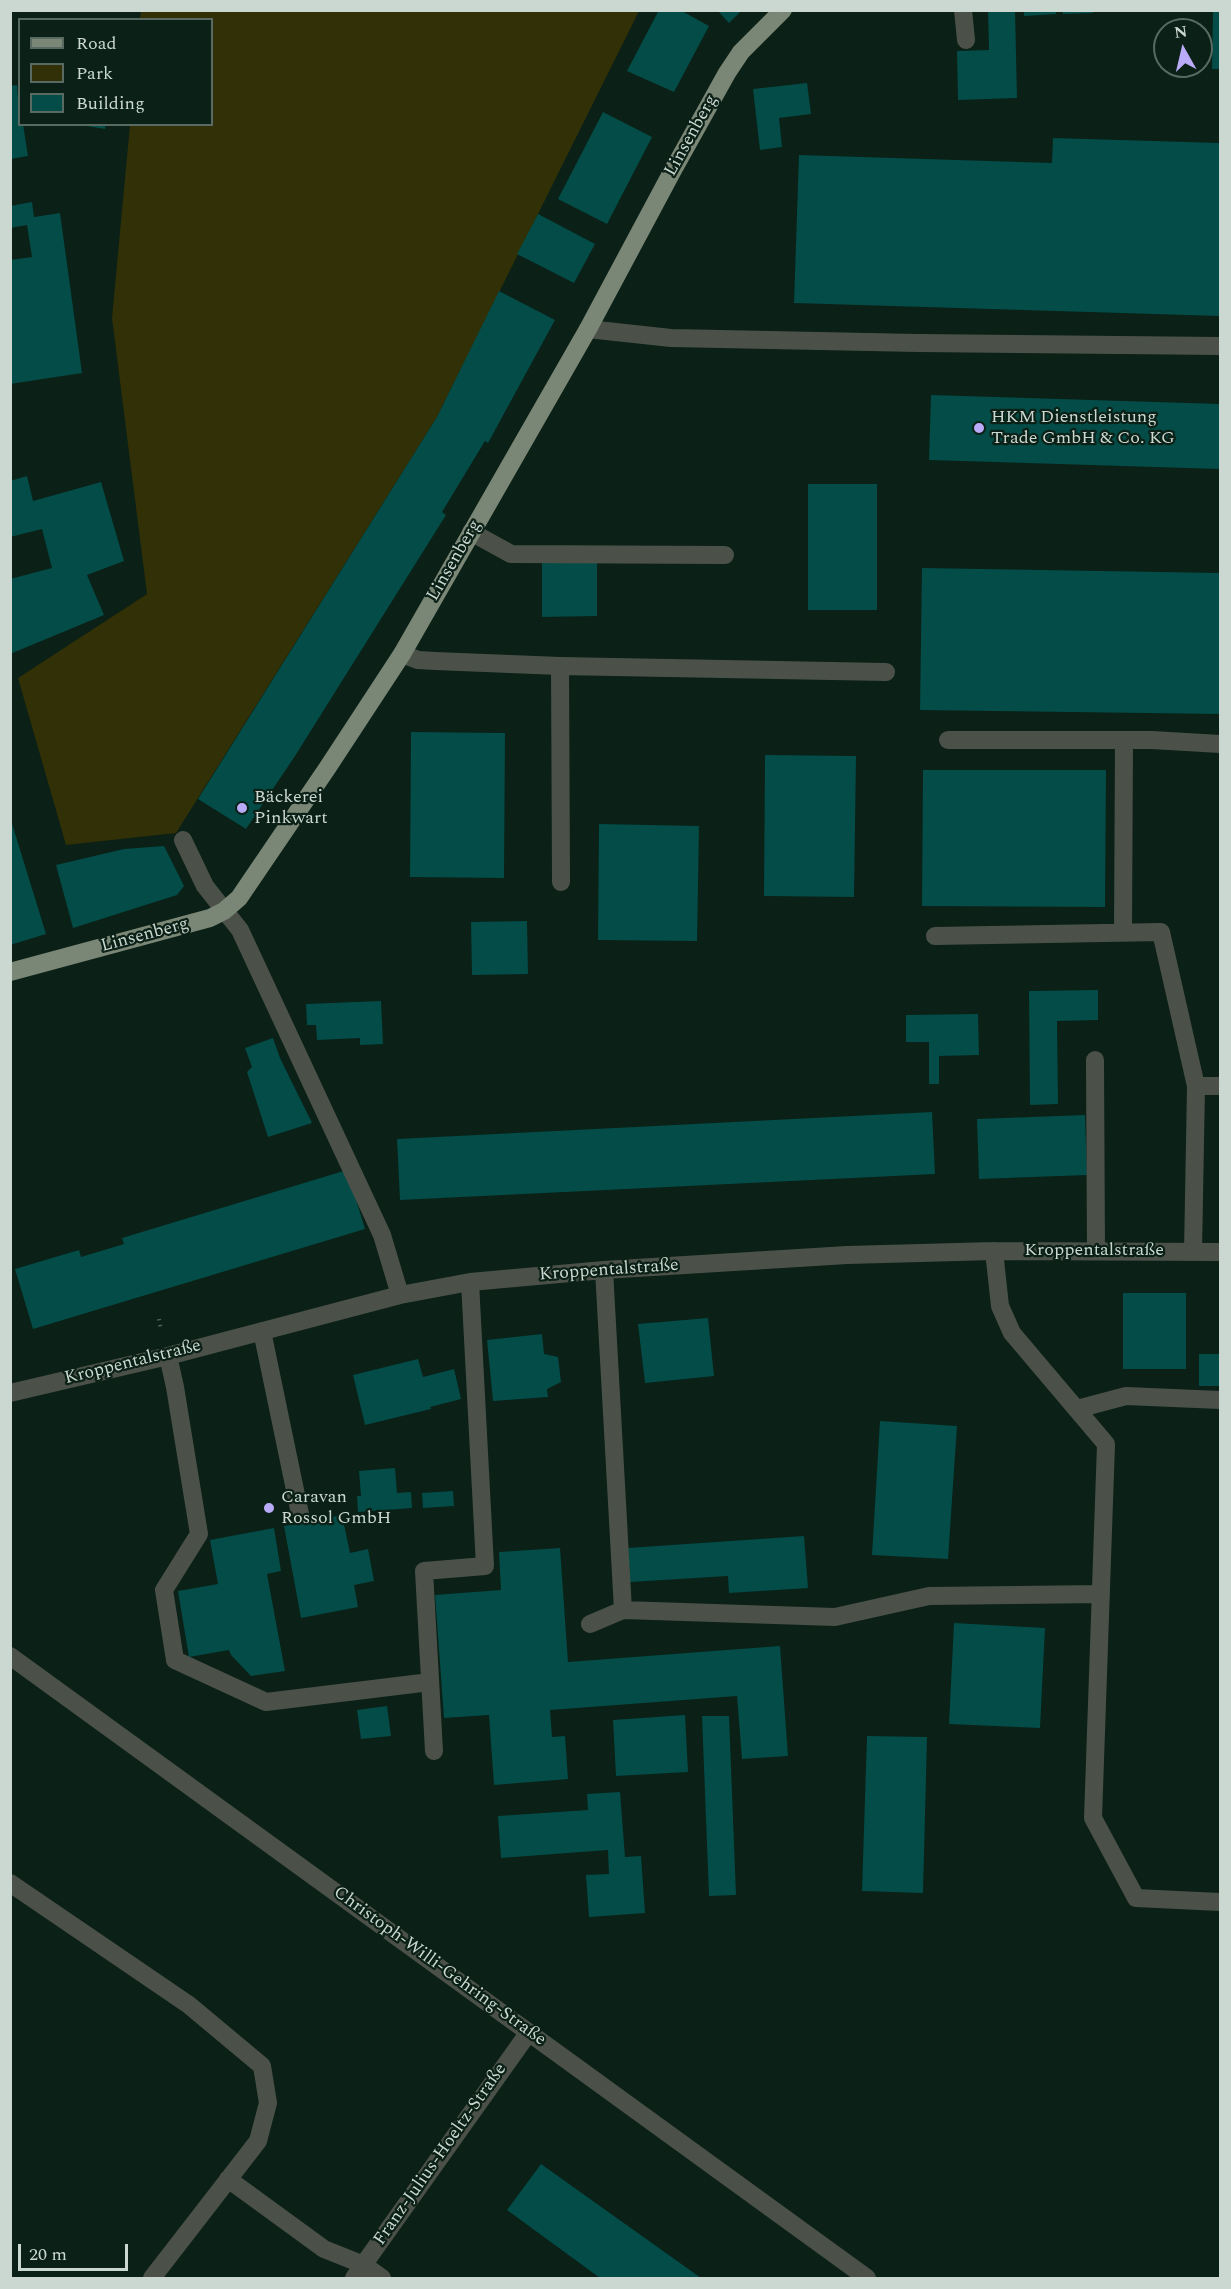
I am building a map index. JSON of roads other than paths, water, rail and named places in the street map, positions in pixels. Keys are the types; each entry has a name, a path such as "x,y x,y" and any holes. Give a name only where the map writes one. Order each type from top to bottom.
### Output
{"main road":[{"name":"Linsenberg","path":"10,972 193,923 224,911 239,898 402,654 588,329 728,73 741,52 783,10"}],"street":[{"path":"963,10 966,40"},
{"path":"588,329 683,338 1221,346"},
{"path":"471,531 511,554 725,555"},
{"path":"402,654 418,660 560,666 886,672"},
{"path":"560,666 561,882"},
{"path":"948,740 1124,740 1221,744"},
{"path":"1123,932 1124,740"},
{"path":"183,840 205,886 240,930 382,1236 400,1295"},
{"path":"935,936 1161,932 1196,1086 1193,1251"},
{"path":"1095,1060 1096,1251"},
{"path":"1196,1086 1221,1086"},
{"path":"994,1251 1000,1306 1012,1333 1106,1444 1093,1818 1136,1898 1221,1902"},
{"name":"Kroppentalstraße","path":"10,1393 168,1356 400,1295 470,1282 604,1270 847,1255 994,1251 1221,1252"},
{"path":"604,1270 623,1610"},
{"path":"434,1751 424,1571 485,1566 470,1282"},
{"path":"262,1331 300,1514"},
{"path":"168,1356 199,1534 164,1590 175,1660 266,1702 430,1682"},
{"path":"1077,1409 1126,1396 1221,1400"},
{"path":"590,1624 623,1610 835,1617 929,1596 1101,1594"},
{"name":"Christoph-Willi-Gehring-Straße","path":"10,1656 867,2278"},
{"path":"10,1883 189,2005 262,2066 268,2103 258,2141 153,2278"},
{"name":"Franz-Julius-Hoeltz-Straße","path":"359,2272 529,2032"},
{"path":"228,2179 359,2272 381,2278"}],"place":[{"name":"HKM Dienstleistung Trade GmbH & Co. KG","path":"979,428"},
{"name":"Bäckerei Pinkwart","path":"242,808"},
{"name":"Caravan Rossol GmbH","path":"269,1508"}]}
